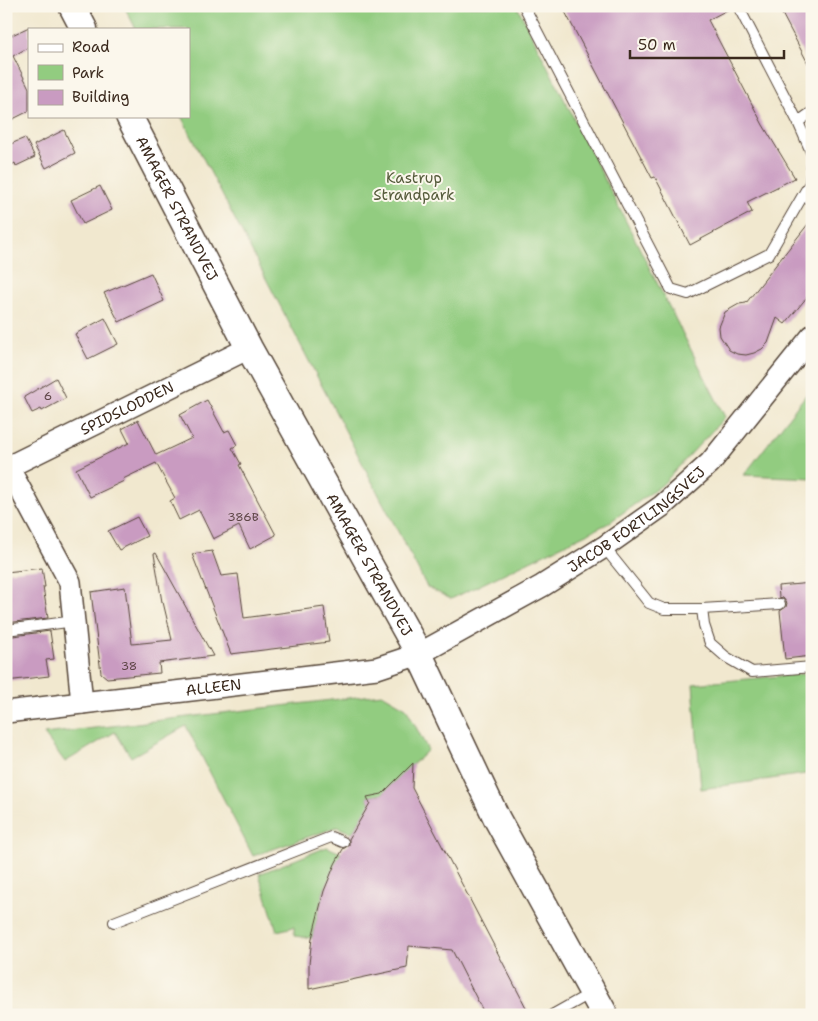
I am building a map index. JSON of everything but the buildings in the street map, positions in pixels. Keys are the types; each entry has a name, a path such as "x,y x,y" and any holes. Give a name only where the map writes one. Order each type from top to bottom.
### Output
{"street":[{"path":"72,6 83,28"},
{"name":"AMAGER STRANDVEJ","path":"130,118 249,348 420,654 497,819 605,1015"},
{"name":"JACOB FORTLINGSVEJ","path":"420,654 542,586 604,547 662,506 710,463 812,336"},
{"name":"SPIDSLODDEN","path":"7,466 249,348"},
{"path":"7,466 70,582 82,703"},
{"name":"ALLEEN","path":"6,712 377,668 420,654"}],"lane":[{"path":"524,6 671,289 688,294 769,254 810,183 812,164"},
{"path":"738,6 798,122 812,154"},
{"path":"798,122 812,112"},
{"path":"604,547 649,603 664,609 702,609 780,604"},
{"path":"702,609 704,625 710,643 726,657 752,672 812,666"},
{"path":"6,630 75,621"},
{"path":"114,922 331,837 344,842"},
{"path":"552,1015 593,992"}],"green space":[{"name":"Kastrup Strandpark","path":"124,6 517,6 725,417 662,485 607,524 451,599 427,587 182,118 190,118 190,28 135,28"},
{"path":"812,387 812,478 744,475"},
{"path":"812,673 812,773 701,789 693,684"},
{"path":"382,694 406,708 428,750 382,794 367,797 371,805 352,833 337,827 253,856 186,726 131,757 115,732 65,762 44,734"},
{"path":"327,847 341,853 324,891 312,938 294,936 294,927 277,931 259,874"}]}
